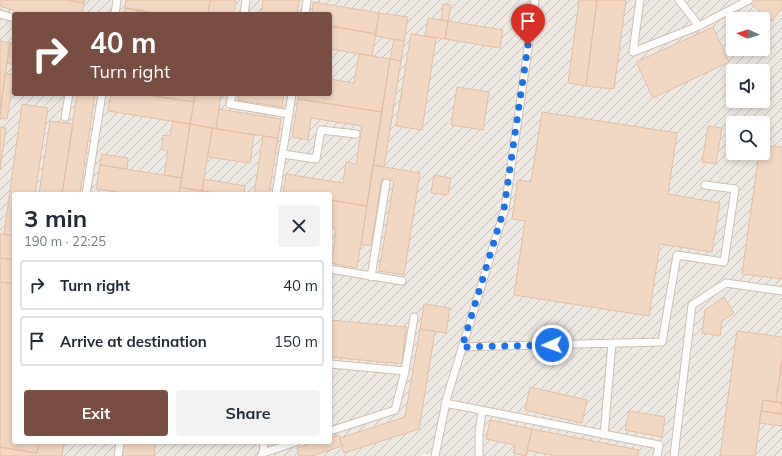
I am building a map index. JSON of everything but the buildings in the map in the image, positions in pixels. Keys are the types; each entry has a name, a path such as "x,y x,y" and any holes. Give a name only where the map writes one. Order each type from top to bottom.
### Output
{"lane":[{"path":"115,12 118,0"},
{"path":"244,12 246,0"},
{"path":"305,12 307,0"},
{"path":"435,456 445,403 504,209 535,0"},
{"path":"640,0 633,52 699,26 749,0"},
{"path":"679,0 699,26"},
{"path":"0,14 12,17"},
{"path":"65,117 69,96"},
{"path":"86,192 102,96"},
{"path":"232,96 230,104 289,114"},
{"path":"276,192 292,96"},
{"path":"283,154 316,159 321,130 356,134"},
{"path":"371,277 386,183"},
{"path":"462,347 662,342 677,255 724,262 735,189 705,185"},
{"path":"332,270 402,281"},
{"path":"674,456 692,305 726,283 782,291"},
{"path":"332,430 395,410 405,371 414,317"},
{"path":"604,435 612,343"},
{"path":"332,364 405,371"},
{"path":"445,403 659,445 658,456"},
{"path":"479,456 479,433 482,411"},
{"path":"118,456 120,444"},
{"path":"264,444 262,454 290,444"}],"shaded area":[{"path":"0,0 782,0 782,456 441,456 425,454 419,456 0,456"}],"route":[{"path":"528,45 504,209 462,347 552,345"}]}
